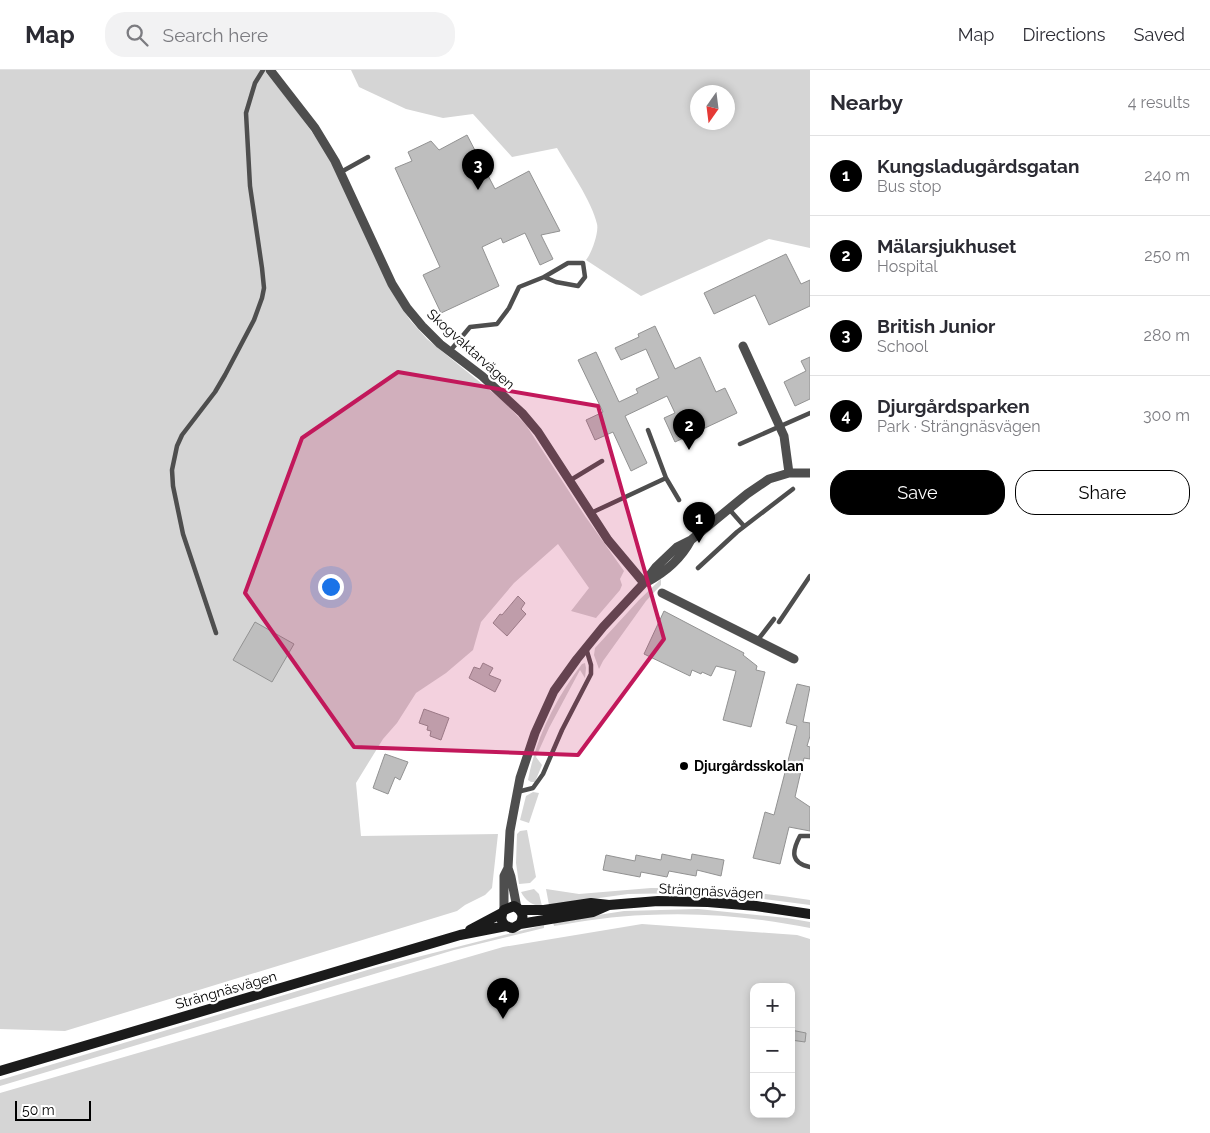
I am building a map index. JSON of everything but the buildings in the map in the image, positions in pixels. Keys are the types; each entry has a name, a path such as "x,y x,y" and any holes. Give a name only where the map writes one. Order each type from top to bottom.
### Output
{"main road":[{"name":"Strängnäsvägen","path":"519,909 544,910 591,903 610,905 658,901 708,902 756,906 810,914"},
{"name":"Strängnäsvägen","path":"520,924 592,912 610,905"},
{"path":"510,906 519,909 523,917 520,924 513,928 506,926 501,920 503,911 510,906"},
{"name":"Strängnäsvägen","path":"460,935 503,911"},
{"name":"Strängnäsvägen","path":"0,1071 460,935 506,926"}],"street":[{"name":"Skogvaktarvägen","path":"270,70 315,128 340,172 392,284 408,308 422,326 482,376 538,432 608,540 644,583"},
{"path":"743,346 784,436 789,473"},
{"path":"519,909 508,868 510,830 520,778 535,733 554,691 586,648 656,567 677,547 691,540 769,479 789,473 810,473"},
{"path":"662,593 794,659"},
{"path":"503,911 504,876 508,868"}],"lane":[{"path":"216,633 183,534 173,486 172,470 177,446 182,435 220,384 254,320 262,298 264,288 250,186 246,113 249,97 263,70"},
{"path":"340,172 368,157"},
{"path":"450,351 470,327 497,324 519,287 544,277 568,263 583,263 585,276 578,286 556,282 544,277"},
{"path":"740,444 810,413"},
{"path":"648,430 666,478 679,500"},
{"path":"569,481 602,460"},
{"path":"591,513 666,478"},
{"path":"698,568 744,526 793,489"},
{"path":"729,509 744,526"},
{"path":"757,641 810,576"},
{"path":"517,792 533,788 543,774 562,730 592,674 586,648"},
{"path":"810,836 800,836 793,855 796,861 810,868"}],"highlighted area":[{"path":"398,372 598,406 664,639 578,755 354,747 245,593 302,438"}],"shaded area":[{"path":"0,70 264,70 303,119 324,150 344,187 398,302 410,320 427,339 503,401 526,425 585,516 624,571 620,579 622,585 620,590 596,618 571,611 589,588 558,544 514,583 481,622 473,650 446,673 416,693 397,723 383,739 356,783 361,836 498,834 492,888 485,895 457,911 65,1031 0,1029"},
{"path":"351,70 810,70 810,248 769,239 641,296 586,260 591,253 597,232 597,224 585,195 557,148 512,157 473,114 443,118 406,109 359,87"},
{"path":"661,579 661,585 646,601 599,669 594,655 595,648"},
{"path":"585,663 585,678 580,670 536,757 542,765 535,782 531,782 528,780 536,749 548,719 564,690 582,664"},
{"path":"533,792 539,793 529,823 520,820 526,796"},
{"path":"527,830 536,877 530,883 519,884 516,863 517,834 520,831"},
{"path":"651,888 711,889 770,894 810,900 810,905 732,895 687,893 628,894 549,905 546,889 579,894"},
{"path":"534,889 539,894 542,906 529,902 521,892"},
{"path":"698,909 787,918 810,922 810,928 749,918 687,914 623,916 554,926 553,922 624,911"},
{"path":"642,924 797,935 810,939 810,1133 0,1133 0,1093 503,947"},
{"path":"544,925 544,928 454,950 0,1086 0,1080 374,968"}],"place":[{"name":"British Junior","path":"478,190"},
{"name":"Mälarsjukhuset","path":"689,450"},
{"name":"Kungsladugårdsgatan","path":"699,543"},
{"name":"Djurgårdsskolan","path":"684,766"},
{"name":"Djurgårdsparken","path":"503,1019"}]}
